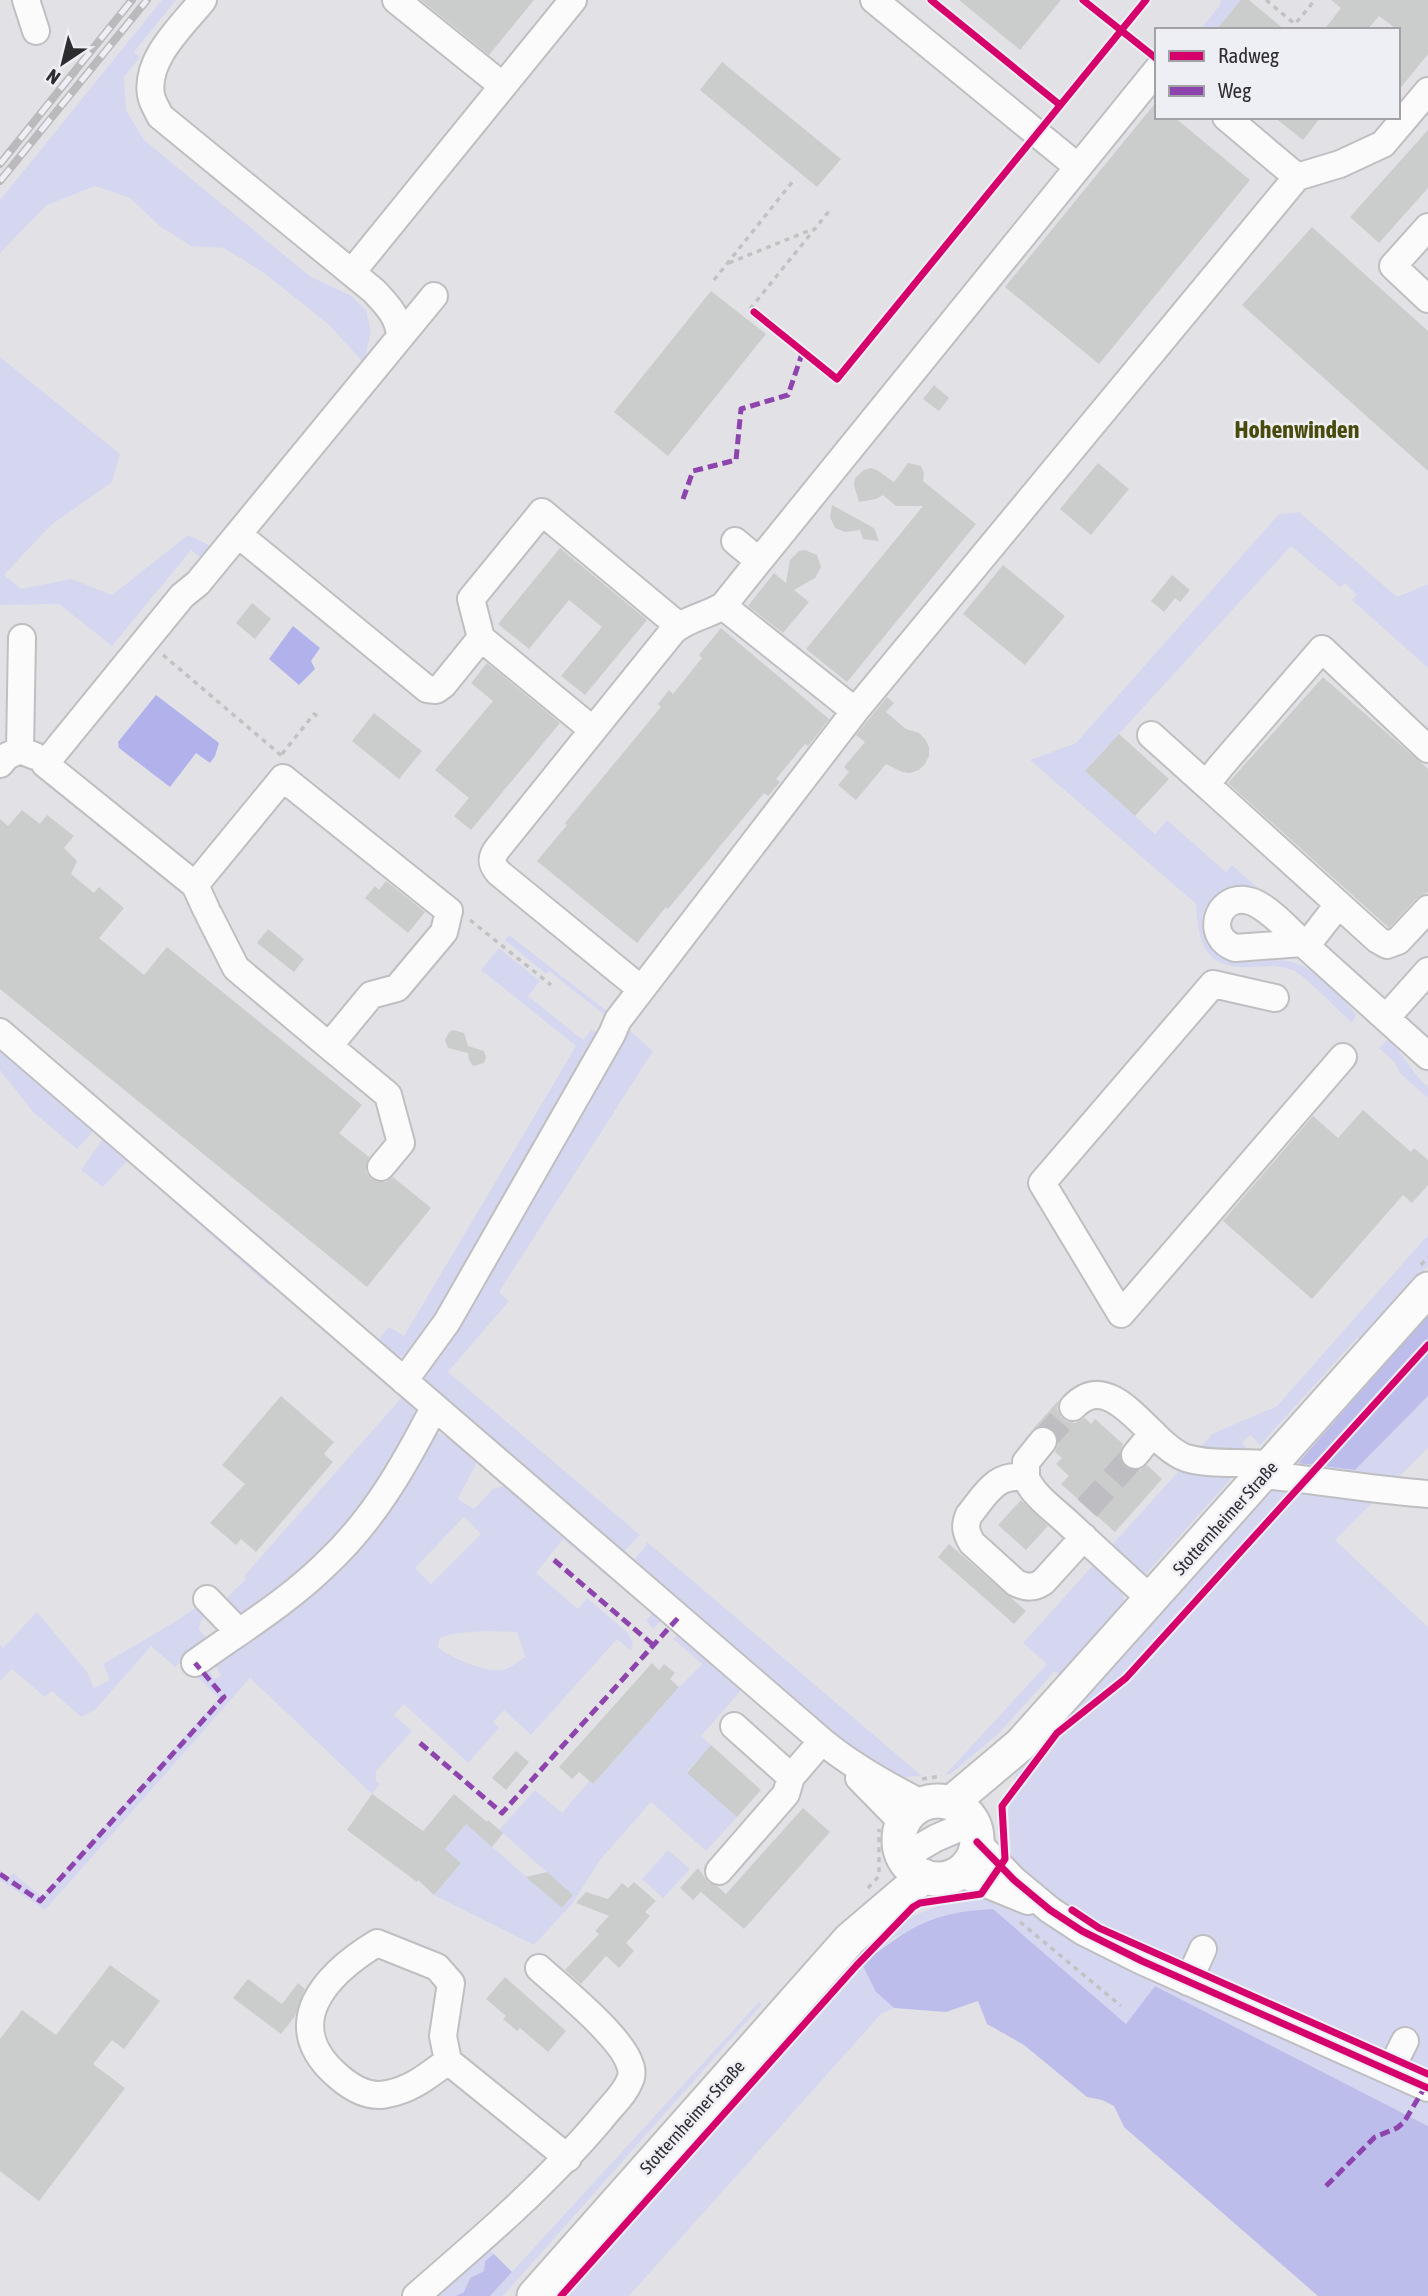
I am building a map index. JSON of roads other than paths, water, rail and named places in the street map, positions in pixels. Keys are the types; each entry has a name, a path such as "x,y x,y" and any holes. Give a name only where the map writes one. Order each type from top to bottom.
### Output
{"main road":[{"name":"Stotternheimer Straße","path":"959,1873 968,1865 974,1854 935,1809 1020,1745 1428,1290"},
{"path":"935,1809 900,1834 900,1846 914,1866 936,1879 959,1873"},
{"name":"Stotternheimer Straße","path":"534,2296 914,1866"}],"street":[{"path":"26,0 36,31"},
{"path":"203,0 155,65 151,98 160,116 352,272 391,309 399,325 400,337"},
{"path":"396,0 503,86"},
{"path":"352,272 573,0"},
{"path":"874,0 1079,167"},
{"path":"642,989 499,873 492,863 492,857 679,626 723,606 1155,72"},
{"path":"391,1378 447,1321 618,1020 855,711 1297,177 1340,164 1383,144 1428,91"},
{"path":"1228,119 1297,177"},
{"path":"1428,227 1393,267 1428,299"},
{"path":"45,764 62,742 60,728 162,602 181,596 198,583 434,296"},
{"path":"593,730 481,638 471,599 542,512 679,626"},
{"path":"239,535 427,690 436,690 443,685 481,638"},
{"path":"735,541 759,561"},
{"path":"723,606 855,711"},
{"path":"22,638 10,757 31,752 195,885 236,968 388,1095 401,1143 381,1167"},
{"path":"1210,788 1210,780 1220,767 1322,649 1428,749"},
{"path":"1151,735 1378,940 1387,945 1398,941 1428,909"},
{"path":"195,885 283,766 449,911 444,932 397,988 371,995 329,1046"},
{"path":"1338,905 1304,944 1428,1056"},
{"path":"1386,1018 1428,971"},
{"path":"1275,998 1213,984 1042,1183 1121,1314 1343,1057"},
{"path":"0,1032 289,1293 391,1378 434,1408 829,1748 896,1791 935,1809 1049,1910"},
{"path":"1073,1407 1089,1395 1099,1394 1110,1398 1176,1454 1191,1459 1384,1491 1428,1494"},
{"path":"195,1663 324,1566 376,1507 404,1465 434,1408"},
{"path":"1135,1455 1153,1433"},
{"path":"1043,1441 1026,1462 1026,1478 1034,1491 1081,1523 1152,1600"},
{"path":"1026,1478 1013,1475 1003,1478 969,1515 966,1528 972,1543 1016,1583 1031,1587 1043,1582 1081,1523"},
{"path":"207,1599 239,1632"},
{"path":"734,1726 791,1777"},
{"path":"719,1871 786,1794 791,1777 829,1748"},
{"path":"914,1866 936,1838 935,1809"},
{"path":"959,1873 1049,1910 1111,1947 1428,2088"},
{"path":"448,2061 412,2086 387,2094 369,2095 346,2084 329,2069 316,2050 309,2032 311,2014 321,1993 335,1974 351,1959 377,1943 437,1966 451,1983 443,2036 448,2061 568,2158"},
{"path":"1188,1982 1203,1949"},
{"path":"416,2296 482,2240 568,2158 622,2094 630,2080 631,2068 626,2055 605,2029 539,1968"},
{"path":"1390,2071 1405,2041"}],"tunnel":[{"path":"1043,1441 1073,1407"},
{"path":"1087,1508 1135,1455"}],"railway":[{"path":"0,164 132,0"},
{"path":"0,181 147,0"}],"district":[{"name":"Hohenwinden","path":"1297,429"}]}
